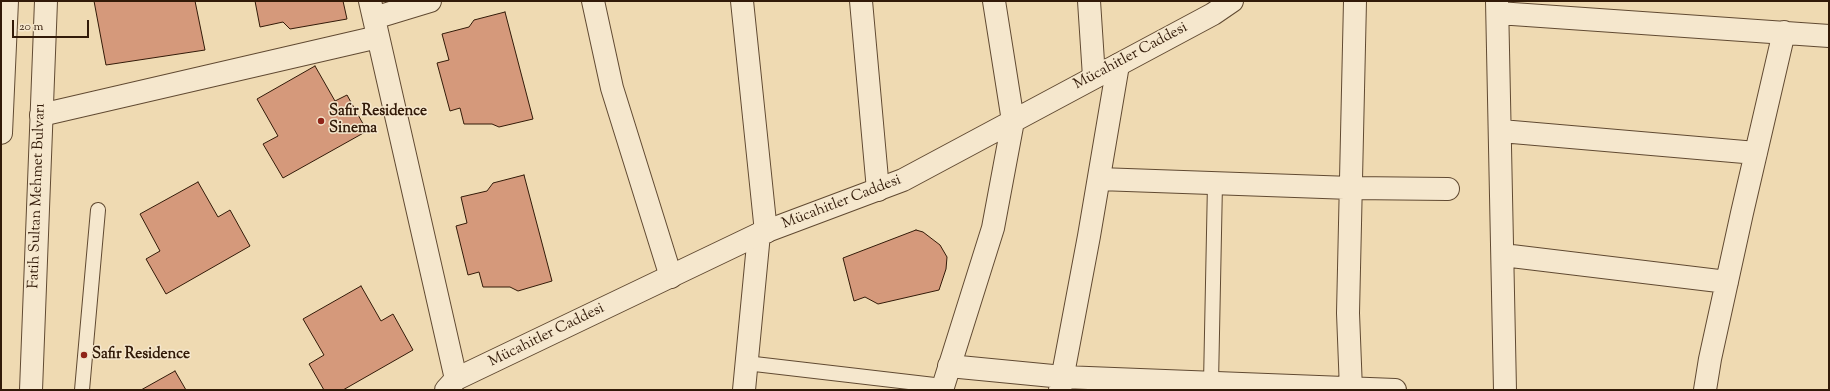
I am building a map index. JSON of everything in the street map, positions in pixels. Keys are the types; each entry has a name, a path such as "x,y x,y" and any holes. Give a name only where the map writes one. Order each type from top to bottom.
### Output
{"street":[{"path":"1,133 7,1"},
{"name":"Fatih Sultan Mehmet Bulvarı","path":"31,390 46,1"},
{"path":"41,115 374,19 430,1"},
{"path":"593,1 612,88 671,277"},
{"path":"742,1 763,233 746,363 744,390"},
{"path":"861,1 878,190"},
{"path":"942,388 993,228 1013,121 994,1"},
{"path":"1089,1 1094,77"},
{"path":"1351,389 1348,313 1355,1"},
{"name":"Mücahitler Caddesi","path":"451,385 549,334 763,233 903,180 1214,14 1230,2"},
{"path":"1505,390 1498,7 1829,36"},
{"path":"374,19 451,385"},
{"path":"1705,390 1727,282 1784,32"},
{"path":"1061,384 1099,179 1118,65"},
{"path":"1501,131 1756,153"},
{"path":"1099,179 1351,188 1448,189"},
{"path":"1503,255 1727,282"},
{"path":"949,366 1061,384 1211,383 1395,390"}],"lane":[{"path":"1211,383 1215,183"},
{"path":"82,390 98,210"},
{"path":"746,363 942,388"}],"building":[{"path":"94,1 195,1 205,50 106,65"},
{"path":"255,1 343,1 347,19 290,29 283,22 260,27"},
{"path":"505,12 533,119 499,127 492,124 464,124 460,108 450,111 437,63 449,60 442,34 469,27 474,20"},
{"path":"315,66 335,101 347,95 367,131 283,178 263,144 278,136 257,99"},
{"path":"524,175 552,281 518,291 510,287 483,287 479,272 468,275 456,226 467,223 461,197 487,191 493,183"},
{"path":"198,182 218,217 230,210 250,246 166,294 146,259 160,251 140,214"},
{"path":"916,230 923,232 940,245 947,257 946,269 939,290 878,304 865,297 854,301 843,258"},
{"path":"361,286 381,321 393,314 413,350 343,390 324,390 309,364 324,355 303,319"},
{"path":"175,371 186,390 141,390"}],"place":[{"name":"Safir Residence Sinema","path":"321,121"},
{"name":"Safir Residence","path":"84,355"}]}
